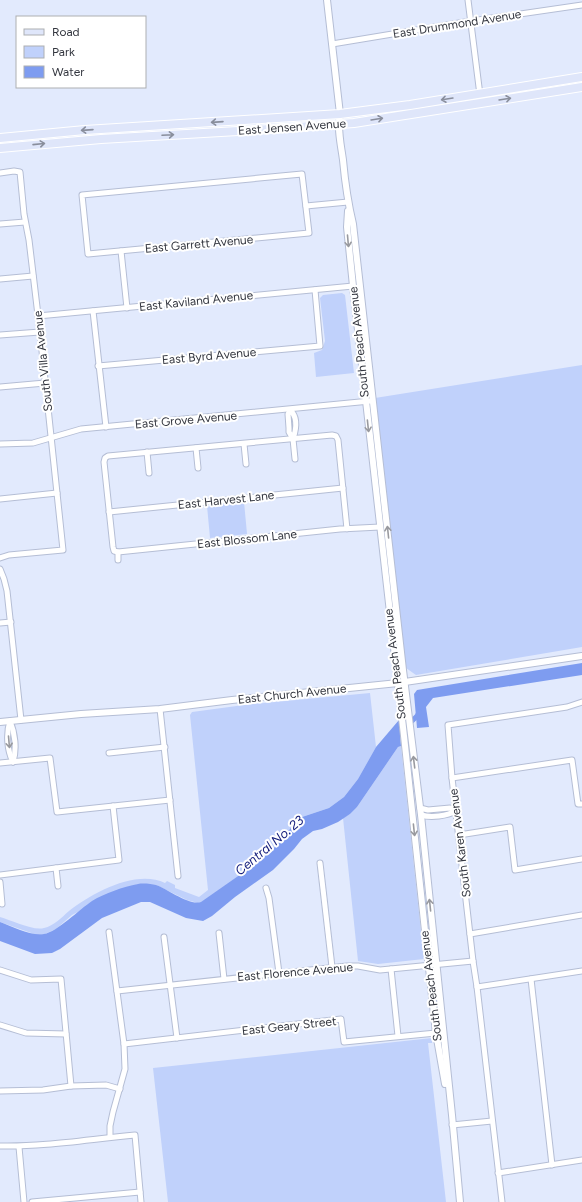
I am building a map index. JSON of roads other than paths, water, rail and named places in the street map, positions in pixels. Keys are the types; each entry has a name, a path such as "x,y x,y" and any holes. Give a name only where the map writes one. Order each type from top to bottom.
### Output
{"main road":[{"name":"East Jensen Avenue","path":"0,138 85,130 340,114 582,77"},
{"name":"East Jensen Avenue","path":"0,148 101,139 338,124 582,87"}],"street":[{"name":"South Peach Avenue","path":"327,0 340,114 338,124 348,202 353,224 396,608 402,722 428,966 436,1033 452,1125 460,1202"},
{"path":"468,0 481,103"},
{"name":"East Drummond Avenue","path":"332,44 471,21 582,5"},
{"name":"South Villa Avenue","path":"0,173 14,171 20,172 25,222 29,240 40,332 63,550 9,555 0,558"},
{"name":"East Garrett Avenue","path":"302,174 306,206 309,233 88,254 82,194 302,174"},
{"name":"South Peach Avenue","path":"348,202 347,227 383,554 401,682 409,717 421,816 452,1125"},
{"path":"306,206 348,202"},
{"path":"0,224 25,222"},
{"path":"120,251 127,308"},
{"path":"0,279 33,276"},
{"name":"East Kaviland Avenue","path":"38,316 353,286"},
{"name":"East Byrd Avenue","path":"98,366 320,346 315,290"},
{"path":"93,311 106,427"},
{"path":"0,335 40,332"},
{"path":"0,387 45,383"},
{"name":"East Grove Avenue","path":"0,444 33,443 81,429 373,401"},
{"path":"293,439 289,432 288,414 290,410 294,414 296,431 293,439 294,459"},
{"path":"288,422 292,424 295,422"},
{"path":"118,560 109,512 104,462 105,458 108,456 332,435 336,436 338,440 347,529"},
{"path":"244,444 246,464"},
{"path":"196,448 198,468"},
{"path":"147,452 149,473"},
{"name":"East Harvest Lane","path":"109,512 343,488"},
{"path":"0,500 57,493"},
{"name":"East Blossom Lane","path":"116,552 380,527"},
{"path":"383,554 388,559 392,596 396,608"},
{"path":"0,569 7,591 21,720"},
{"path":"0,623 10,622"},
{"name":"East Church Avenue","path":"0,722 81,714 160,709 401,682 582,656"},
{"name":"South Karen Avenue","path":"502,1202 452,778 448,725 567,707 582,702"},
{"path":"160,709 178,876"},
{"path":"10,721 13,729 16,755 13,762"},
{"path":"109,753 165,747"},
{"path":"0,763 50,758 57,812 170,800"},
{"path":"452,778 572,760 580,804"},
{"path":"408,767 417,813 421,816 428,817 450,814 456,811"},
{"path":"0,874 119,860 113,806"},
{"path":"420,808 428,810 450,808 456,811"},
{"path":"459,835 510,827 515,870 582,859"},
{"path":"320,863 332,967"},
{"path":"56,868 58,886"},
{"path":"0,882 2,904"},
{"path":"266,888 270,898 279,973"},
{"path":"470,934 582,915"},
{"path":"109,932 124,1044 125,1069 110,1126 110,1137"},
{"path":"219,933 224,979"},
{"path":"164,937 177,1038"},
{"name":"East Florence Avenue","path":"117,991 332,967 358,966 380,970 473,961"},
{"path":"392,969 398,1036"},
{"path":"0,970 31,980 62,978 71,1086"},
{"path":"477,987 582,970"},
{"path":"531,979 552,1165"},
{"name":"East Geary Street","path":"124,1044 341,1020 344,1042 436,1033"},
{"path":"0,1025 26,1033 66,1034"},
{"path":"0,1091 43,1090 71,1086 106,1085 120,1089"},
{"path":"452,1125 492,1121"},
{"path":"0,1146 66,1143 134,1135 141,1202"},
{"path":"19,1146 24,1202"},
{"path":"498,1173 582,1160"},
{"path":"32,1202 140,1192"}],"water":[{"path":"582,663 582,675 433,698 426,707 429,727 417,728 414,694 417,690"},
{"path":"399,720 401,746 398,747 357,807 338,822 313,831 302,839 273,870 235,897 212,916 203,921 186,918 150,902 141,902 102,918 60,949 52,953 35,954 0,941 0,922 33,934 44,934 62,925 97,898 138,884 156,885 191,902 201,902 258,862 276,846 299,818 329,808 344,797 358,779 376,747"}],"waterway":[{"name":"Central No. 23","path":"402,731 419,712"}]}
